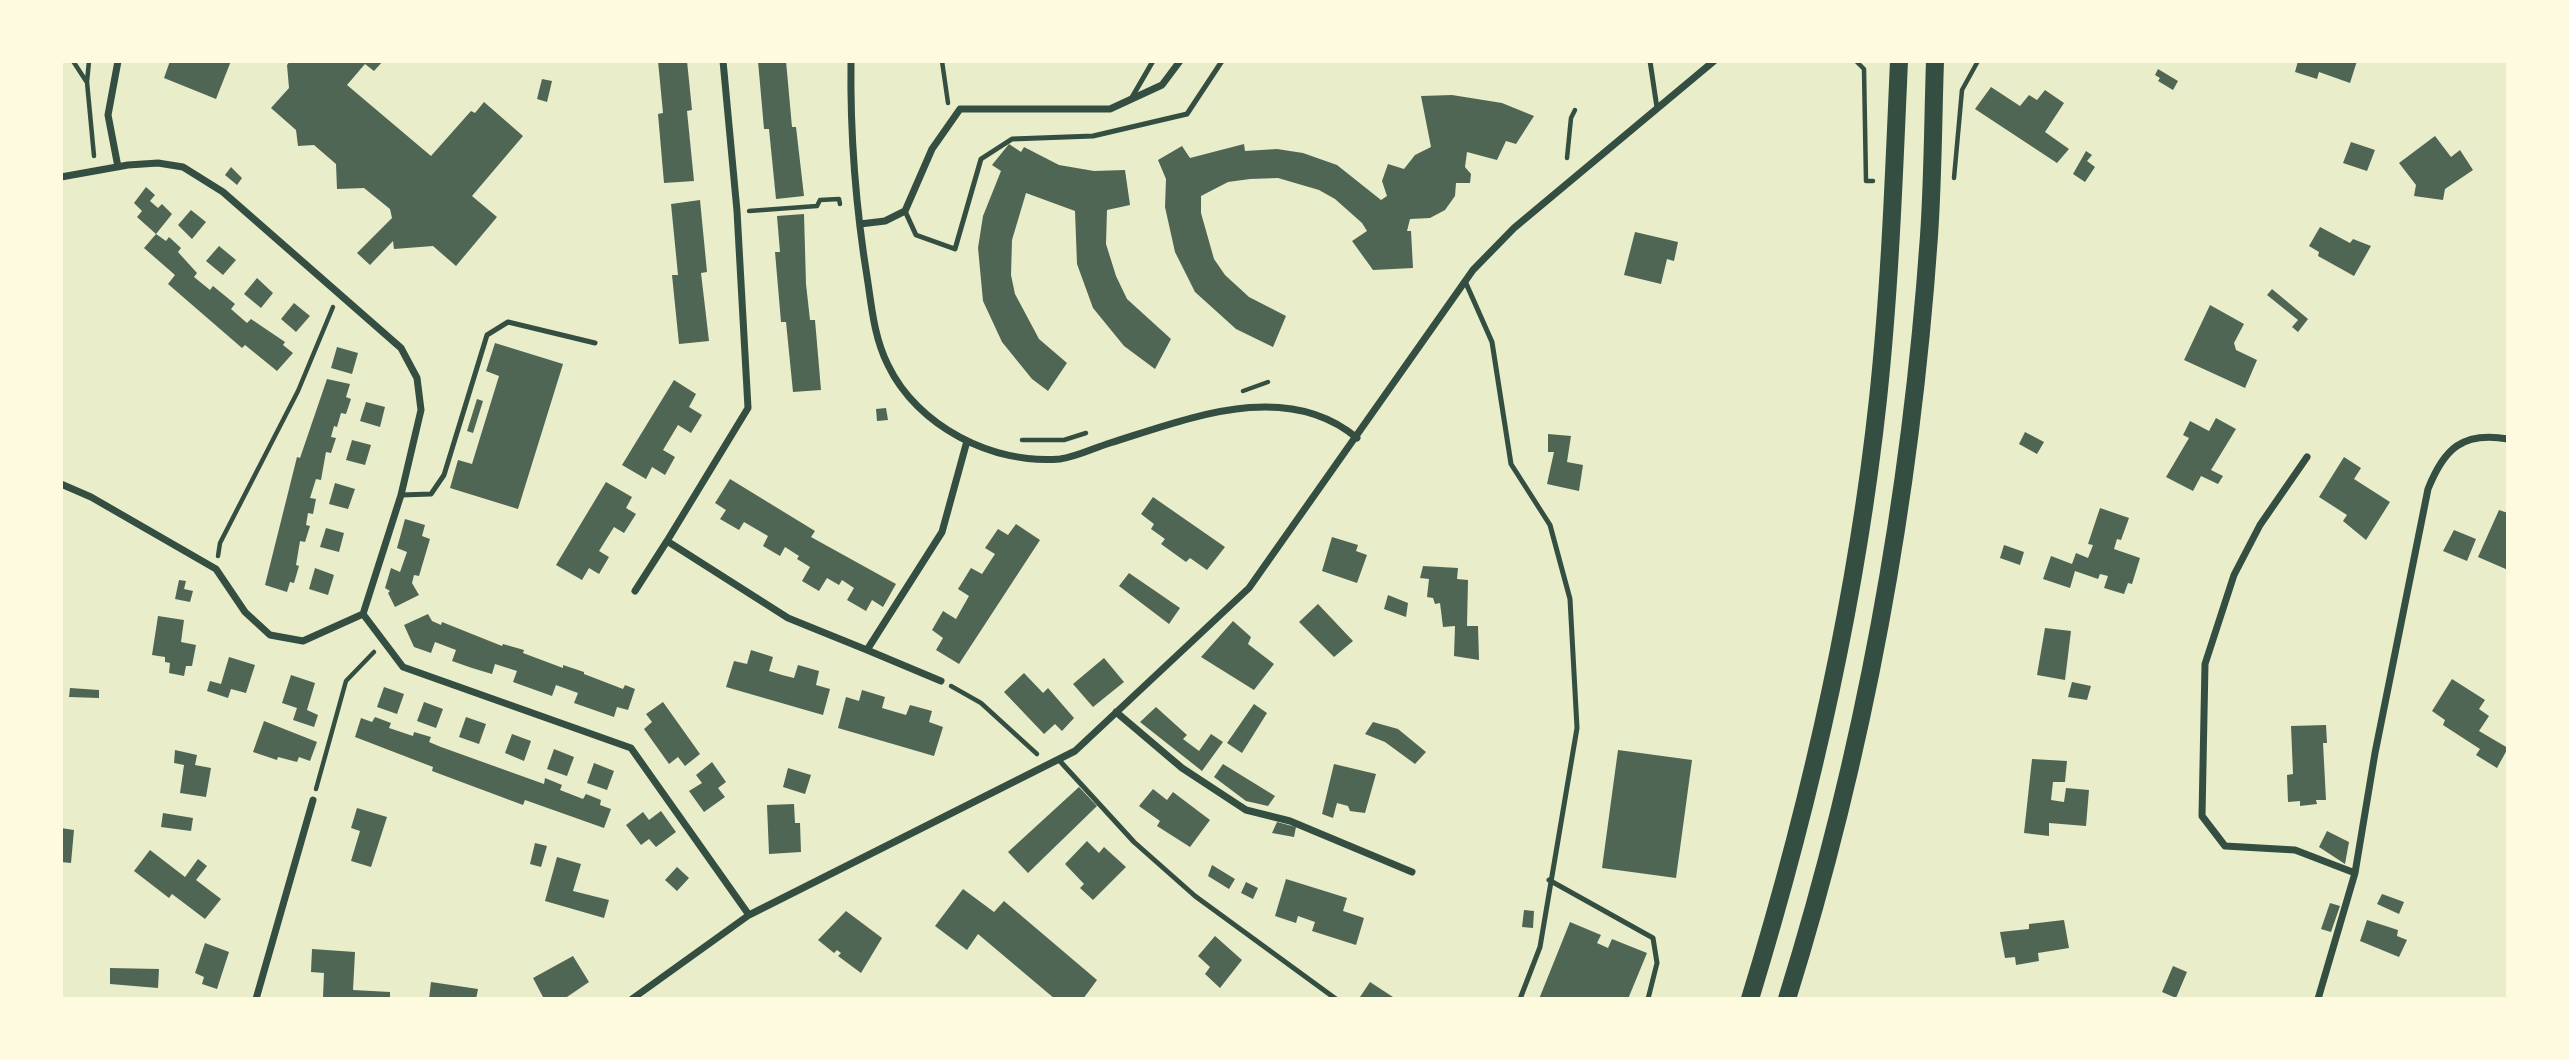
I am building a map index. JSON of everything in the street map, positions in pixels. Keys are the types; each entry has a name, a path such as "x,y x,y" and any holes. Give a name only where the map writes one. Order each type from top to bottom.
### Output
{"main road":[{"path":"1750,999 1809,792 1842,635 1859,533 1878,401 1891,253 1899,61"},
{"path":"1787,999 1818,897 1840,807 1877,639 1895,535 1912,413 1929,236 1935,61"}],"street":[{"path":"118,61 108,115 118,167"},
{"path":"635,591 748,408 737,211 723,61"},
{"path":"851,61 851,101 860,224 876,334 888,367 915,405 967,441 1013,458 1061,459 1200,415 1264,406 1318,412 1357,438"},
{"path":"860,224 885,221 905,211 932,149 960,109 1110,109 1162,85 1180,61"},
{"path":"632,999 749,915 1075,751 1249,588 1465,281 1514,228 1714,61"},
{"path":"61,177 158,163 183,167 223,192 401,348 417,378 422,410 401,495 363,614 303,641 270,635 245,612 216,569 91,497 61,484"},
{"path":"2318,999 2356,873 2375,753 2428,489 2438,464 2461,441 2487,437 2508,439"},
{"path":"867,650 942,532 967,441"},
{"path":"2307,457 2260,525 2234,575 2205,664 2203,816 2225,846 2295,850 2356,873"},
{"path":"667,541 788,618 941,681"},
{"path":"363,614 404,667 631,748 749,915"},
{"path":"1116,712 1182,768 1246,810 1290,821 1412,872"},
{"path":"256,999 313,800"}],"lane":[{"path":"1132,99 1153,61"},
{"path":"905,211 916,235 955,249 981,159 1012,139 1093,136 1187,114 1222,61"},
{"path":"1650,61 1657,108"},
{"path":"1465,281 1492,342 1511,464 1550,525 1570,599 1577,728 1549,880 1540,947 1520,999"},
{"path":"401,495 431,494 444,475 487,335 508,322 595,343"},
{"path":"1058,759 1134,842 1195,896 1336,999"},
{"path":"1549,880 1653,938 1657,963 1648,999"}],"path":[{"path":"73,61 86,82"},
{"path":"942,61 947,98 954,116"},
{"path":"1856,61 1864,69 1867,181 1873,181"},
{"path":"1952,185 1962,90 1978,61"},
{"path":"1567,158 1571,118 1575,110"},
{"path":"737,211 817,206 820,200 839,199 841,208 845,207"},
{"path":"216,569 220,543 298,391 339,293"},
{"path":"1232,394 1268,382"},
{"path":"1020,440 1064,440 1090,432"},
{"path":"313,800 346,681 384,641"},
{"path":"941,681 981,703 1007,724 1036,752 1044,766"}],"building":[{"path":"170,61 231,61 216,99 164,78"},
{"path":"290,61 383,61 374,71 365,64 347,85 431,156 471,111 475,113 484,102 523,136 472,196 497,217 456,266 433,246 394,249 393,241 370,265 357,253 392,218 390,209 364,188 337,189 336,164 314,145 298,146 296,130 271,108 289,88 287,65"},
{"path":"658,61 687,61 692,110 687,111 694,181 664,183 658,114 663,113"},
{"path":"758,61 786,61 792,127 796,127 804,196 776,199 769,129 764,129"},
{"path":"2298,61 2357,61 2350,83 2319,72 2317,79 2295,72"},
{"path":"2158,69 2178,81 2173,90 2158,81 2160,78 2155,75"},
{"path":"542,79 552,81 547,102 537,99"},
{"path":"1991,87 2020,106 2029,95 2037,100 2045,90 2064,103 2045,132 2069,149 2057,163 1975,109"},
{"path":"1452,95 1502,103 1534,116 1516,144 1506,141 1497,160 1467,152 1465,167 1471,174 1470,183 1456,183 1455,196 1445,210 1430,218 1410,219 1407,231 1411,231 1413,268 1373,270 1352,241 1367,231 1362,223 1335,199 1319,190 1278,178 1250,179 1228,182 1201,196 1201,213 1214,259 1225,275 1249,297 1286,316 1273,347 1236,329 1195,292 1175,252 1165,207 1166,179 1158,160 1182,146 1190,158 1244,144 1245,151 1277,149 1303,153 1337,165 1381,200 1387,196 1382,181 1388,164 1404,169 1415,155 1431,147 1421,96"},
{"path":"2435,136 2451,157 2460,150 2473,170 2445,189 2443,200 2414,196 2416,185 2399,163"},
{"path":"2351,142 2375,150 2367,171 2343,163"},
{"path":"1009,144 1021,152 1024,147 1059,165 1094,171 1125,170 1130,205 1107,210 1106,244 1127,299 1171,339 1155,369 1124,346 1093,308 1077,264 1075,211 1026,193 1012,240 1011,275 1015,294 1039,339 1067,363 1048,391 1032,379 1002,342 983,301 978,248 983,216 1001,171 992,165"},
{"path":"2086,151 2092,155 2087,161 2095,167 2085,182 2073,174"},
{"path":"231,167 242,178 237,185 225,175"},
{"path":"146,187 155,195 150,201 158,208 162,204 172,214 156,234 137,217 142,211 134,203"},
{"path":"700,200 707,272 701,273 709,341 679,344 672,275 678,275 671,204"},
{"path":"191,210 206,222 192,239 178,225"},
{"path":"804,214 806,284 810,320 815,320 821,390 793,392 786,322 781,322 775,252 780,252 777,216"},
{"path":"2320,227 2350,243 2353,239 2371,246 2354,276 2318,256 2319,252 2309,246"},
{"path":"1635,232 1678,242 1674,261 1667,259 1661,284 1624,275"},
{"path":"156,234 166,241 169,237 181,248 178,252 197,273 194,277 210,290 213,286 235,304 231,309 247,323 251,319 285,342 283,345 293,353 277,371 245,345 242,348 168,284 175,275 144,248"},
{"path":"219,246 236,260 223,275 206,261"},
{"path":"257,278 273,293 261,308 244,294"},
{"path":"2272,289 2308,319 2298,332 2292,327 2298,320 2267,295"},
{"path":"294,303 310,316 296,332 281,319"},
{"path":"2210,305 2244,324 2234,343 2236,350 2257,360 2245,388 2184,360"},
{"path":"495,343 563,364 518,509 450,488 458,460 472,464 499,376 486,371"},
{"path":"337,347 358,353 352,374 331,368"},
{"path":"327,379 350,384 346,397 351,399 346,414 341,413 337,427 334,426 331,437 336,438 331,453 326,452 321,480 316,479 310,498 316,499 313,514 308,513 306,525 310,526 305,542 300,541 296,565 299,566 294,583 290,582 287,592 265,585 297,457 300,458"},
{"path":"674,380 696,394 689,407 702,415 691,433 678,425 663,450 675,457 665,475 652,467 646,479 622,465"},
{"path":"477,399 483,401 473,433 467,431"},
{"path":"366,402 385,407 380,427 360,421"},
{"path":"886,408 888,420 877,421 876,409"},
{"path":"2216,418 2236,429 2211,470 2223,476 2218,484 2201,476 2193,491 2166,477 2189,438 2183,435 2190,421 2209,431"},
{"path":"2025,432 2044,442 2037,454 2019,444"},
{"path":"1548,434 1571,436 1567,462 1583,465 1579,491 1547,484 1554,452 1548,452"},
{"path":"352,440 371,445 365,465 346,460"},
{"path":"2344,457 2361,468 2354,479 2390,502 2366,540 2343,521 2347,515 2319,497"},
{"path":"730,479 815,531 811,537 896,584 883,607 872,600 866,611 847,600 854,588 842,580 839,585 827,578 819,591 802,581 810,567 797,559 799,556 785,547 780,556 763,546 768,536 744,522 739,530 720,519 726,510 715,503"},
{"path":"606,482 632,497 626,508 636,514 624,533 614,527 599,551 609,557 599,574 589,568 582,580 556,565"},
{"path":"335,483 355,489 348,509 329,504"},
{"path":"1153,497 1225,547 1207,570 1190,558 1186,562 1161,544 1165,539 1151,529 1154,524 1141,514"},
{"path":"2100,508 2129,518 2121,540 2117,539 2114,549 2140,558 2132,584 2128,583 2124,594 2104,588 2108,576 2100,574 2098,579 2075,571 2070,588 2043,579 2051,556 2072,564 2076,553 2088,558 2093,545 2088,544"},
{"path":"2499,510 2508,513 2508,570 2478,557"},
{"path":"405,519 425,525 422,536 430,539 419,576 414,575 412,583 419,595 395,607 388,593 390,591 385,588 391,568 400,572 407,552 397,548"},
{"path":"1016,524 1040,540 959,664 936,650 943,638 932,630 943,611 956,619 969,596 958,589 971,568 982,574 995,554 985,548 998,529 1008,535"},
{"path":"326,528 344,533 339,552 320,547"},
{"path":"2454,530 2476,539 2467,561 2443,551"},
{"path":"1332,537 1358,545 1356,551 1367,555 1357,583 1322,571"},
{"path":"2004,545 2024,552 2020,565 2000,558"},
{"path":"1423,566 1458,568 1457,579 1468,580 1467,626 1478,626 1479,660 1454,656 1455,626 1443,627 1440,603 1435,604 1433,598 1427,597 1429,579 1420,578"},
{"path":"315,568 334,575 328,595 309,589"},
{"path":"1129,573 1180,608 1169,624 1119,586"},
{"path":"179,580 186,581 184,589 193,591 190,602 175,599"},
{"path":"1388,595 1408,603 1406,617 1384,609"},
{"path":"1318,604 1353,641 1334,657 1299,622"},
{"path":"428,614 432,621 441,625 442,622 502,646 503,644 524,650 523,653 563,668 563,665 584,672 623,689 625,685 635,689 628,710 617,707 614,717 574,703 578,693 556,685 552,696 513,682 517,671 495,664 492,674 452,661 456,650 435,642 431,653 414,647 404,625"},
{"path":"158,616 184,620 181,642 196,645 192,666 186,666 184,676 169,673 170,663 165,662 165,657 152,655"},
{"path":"1233,621 1251,637 1248,644 1274,664 1254,690 1201,657"},
{"path":"2045,628 2071,631 2065,680 2037,675"},
{"path":"751,650 773,657 769,671 794,678 798,665 819,671 816,685 830,689 823,715 726,687 734,661 747,664"},
{"path":"229,657 255,665 246,693 231,689 228,698 207,691 210,681 221,684"},
{"path":"1104,658 1124,682 1093,707 1073,684"},
{"path":"1024,673 1043,693 1048,688 1074,718 1062,731 1055,724 1044,734 1004,692"},
{"path":"291,675 315,683 307,710 318,715 314,727 293,720 297,708 282,703"},
{"path":"2452,679 2485,700 2479,709 2489,716 2479,731 2508,748 2497,768 2476,755 2480,749 2443,725 2445,720 2432,711"},
{"path":"2072,682 2091,686 2087,700 2068,697"},
{"path":"384,687 404,694 397,714 377,707"},
{"path":"70,688 99,690 99,698 69,697"},
{"path":"862,690 885,697 882,708 906,715 910,705 932,711 929,722 943,727 934,756 838,728 846,697 859,701"},
{"path":"424,702 443,709 436,728 417,721"},
{"path":"663,702 700,754 685,766 678,757 669,764 644,729 652,722 646,714"},
{"path":"1254,704 1267,713 1242,753 1227,743"},
{"path":"1156,707 1187,735 1183,739 1199,751 1211,734 1223,742 1202,771 1140,722"},
{"path":"375,717 391,723 389,728 413,736 414,732 431,737 429,742 441,747 544,784 545,778 562,785 560,790 583,799 586,794 601,800 600,805 611,809 604,828 525,800 523,805 432,771 433,767 355,737 361,718 372,722"},
{"path":"466,717 486,724 479,744 459,737"},
{"path":"264,721 317,742 310,761 299,757 297,762 278,757 277,760 253,752"},
{"path":"1373,722 1398,729 1426,752 1415,764 1385,742 1365,734"},
{"path":"2326,725 2327,743 2323,743 2326,800 2316,800 2317,804 2300,806 2300,801 2288,802 2287,775 2293,774 2291,726"},
{"path":"512,734 531,741 524,761 505,753"},
{"path":"554,749 574,757 567,776 547,769"},
{"path":"175,750 197,755 195,765 211,768 206,797 180,793 184,765 174,763"},
{"path":"1618,750 1692,760 1676,878 1602,868"},
{"path":"2032,759 2067,761 2065,782 2053,782 2051,800 2064,802 2066,788 2089,790 2086,826 2049,823 2049,836 2024,833"},
{"path":"712,762 726,782 718,788 725,797 704,812 689,791 702,783 696,775"},
{"path":"594,763 614,771 607,790 587,783"},
{"path":"1223,764 1275,796 1268,806 1246,801 1214,777"},
{"path":"1334,764 1376,774 1365,813 1350,811 1348,806 1337,803 1333,818 1322,814"},
{"path":"788,768 811,775 805,794 783,787"},
{"path":"1079,787 1097,806 1028,873 1008,852"},
{"path":"1153,789 1167,800 1173,792 1210,820 1190,847 1157,826 1160,821 1139,806"},
{"path":"794,804 795,823 800,823 801,852 769,854 767,805"},
{"path":"357,808 387,817 371,867 351,861 360,831 351,828"},
{"path":"661,811 676,832 656,847 649,839 641,845 626,825 643,812 649,820"},
{"path":"163,813 193,818 191,831 161,827"},
{"path":"1277,822 1296,827 1294,837 1272,833"},
{"path":"61,828 74,830 71,863 61,862"},
{"path":"2327,831 2349,842 2345,864 2319,847"},
{"path":"1087,841 1099,853 1104,847 1126,867 1093,900 1080,888 1084,884 1065,864"},
{"path":"535,843 547,846 541,867 530,864"},
{"path":"150,850 185,877 198,859 207,866 196,880 221,899 205,919 172,894 169,898 134,871"},
{"path":"557,857 581,864 573,891 609,900 604,918 545,901"},
{"path":"1212,865 1235,879 1229,889 1208,876"},
{"path":"677,867 689,878 677,891 665,880"},
{"path":"1286,879 1347,898 1343,911 1364,918 1356,945 1312,931 1315,922 1298,916 1296,923 1275,916"},
{"path":"1246,882 1258,888 1253,899 1241,893"},
{"path":"963,889 994,912 1004,901 1097,980 1083,999 1055,999 978,934 967,950 935,926"},
{"path":"2382,894 2404,902 2399,914 2377,904"},
{"path":"2330,903 2340,906 2331,932 2321,929"},
{"path":"1524,910 1534,911 1533,928 1522,927"},
{"path":"846,911 882,938 861,973 838,956 841,953 837,950 834,953 818,940"},
{"path":"2064,920 2069,948 2038,953 2039,961 2016,965 2015,957 2005,958 2000,932 2029,929 2029,924"},
{"path":"2367,920 2398,930 2397,936 2407,940 2399,957 2360,941"},
{"path":"1570,922 1601,935 1597,943 1608,948 1612,939 1647,953 1628,999 1539,999"},
{"path":"1215,936 1242,960 1220,988 1205,974 1210,967 1198,956"},
{"path":"205,943 229,952 217,989 202,984 204,977 195,973"},
{"path":"312,949 355,952 353,990 390,992 390,999 323,997 324,973 311,972"},
{"path":"573,956 589,982 564,999 544,999 533,978"},
{"path":"2173,966 2187,972 2176,998 2162,992"},
{"path":"110,968 159,969 158,988 110,984"},
{"path":"431,982 478,989 476,999 429,999"},
{"path":"1370,982 1396,999 1363,999 1360,997"}]}
